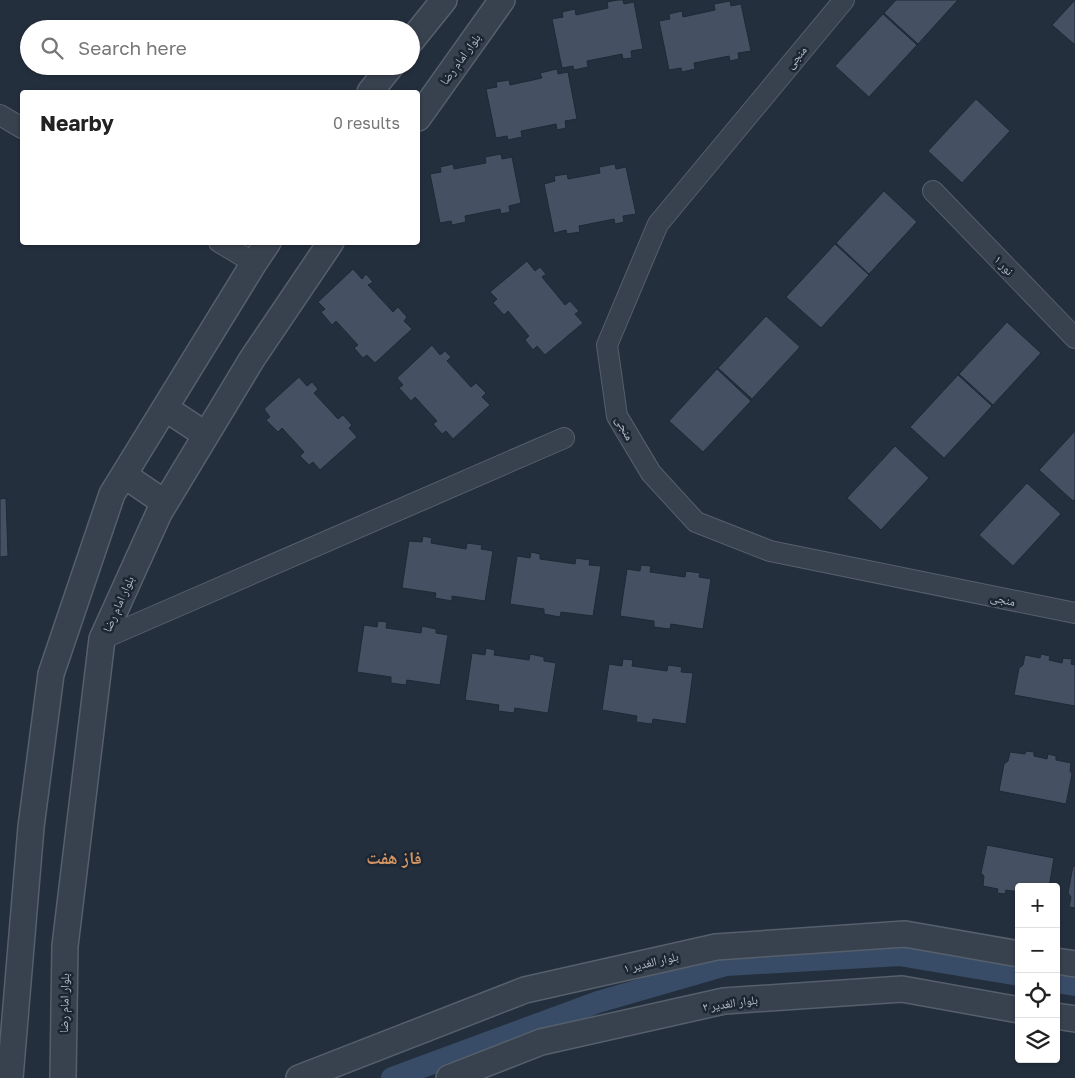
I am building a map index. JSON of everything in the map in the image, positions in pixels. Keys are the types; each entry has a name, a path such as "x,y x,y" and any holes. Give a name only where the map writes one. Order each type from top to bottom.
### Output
{"street":[{"path":"420,30 444,0"},
{"name":"بلوار امام رضا","path":"420,115 502,0"},
{"name":"منجی","path":"844,0 658,224 607,345 617,416 651,473 696,522 770,551 1075,613"},
{"path":"372,90 384,75"},
{"path":"0,115 20,127"},
{"name":"نور ۱","path":"933,192 1075,338"},
{"path":"224,245 254,263"},
{"path":"10,1078 31,827 51,674 112,494 266,245"},
{"name":"بلوار امام رضا","path":"63,1078 65,946 102,639 165,503 252,359 329,245"},
{"path":"165,408 206,435"},
{"path":"102,639 564,438"},
{"path":"124,475 165,503"},
{"name":"بلوار الغدیر ۱","path":"299,1078 525,990 716,947 905,934 1015,953"},
{"path":"1060,962 1075,964"},
{"name":"بلوار الغدیر ۲","path":"449,1078 541,1042 724,1001 902,989 1015,1009"},
{"path":"1060,1017 1075,1019"}],"building":[{"path":"623,0 624,4 634,2 643,49 631,51 632,58 623,59 622,54 587,61 588,67 574,70 573,66 562,68 552,19 563,17 562,12 575,9 576,15 608,8 607,2"},
{"path":"896,0 958,0 918,44 884,13"},
{"path":"1075,0 1075,45 1052,25"},
{"path":"730,1 731,6 741,4 751,51 738,53 739,59 730,61 729,56 694,63 695,69 682,72 681,68 669,70 659,21 670,19 669,14 682,11 683,17 715,10 714,4"},
{"path":"883,14 917,45 869,97 835,66"},
{"path":"557,69 558,74 568,72 577,119 565,121 566,128 557,130 556,124 521,131 522,137 508,140 507,136 496,138 486,89 497,87 496,82 509,80 510,85 542,78 540,73"},
{"path":"976,99 1010,131 962,183 928,151"},
{"path":"501,154 502,159 512,157 521,203 509,206 510,212 501,214 500,209 465,216 466,222 452,225 451,221 440,223 430,174 441,172 440,167 453,164 454,169 486,163 485,157"},
{"path":"615,164 616,169 626,167 636,214 623,216 624,222 615,224 614,219 579,226 580,232 567,234 566,230 554,233 544,184 555,181 554,176 567,174 568,179 600,173 599,167"},
{"path":"884,191 917,222 869,274 836,243"},
{"path":"835,244 869,275 821,328 786,297"},
{"path":"527,261 535,271 540,267 546,274 542,277 565,305 570,301 579,311 575,314 583,323 545,355 537,346 533,350 525,340 529,336 508,311 504,315 493,303 497,299 490,292"},
{"path":"353,269 362,279 366,274 373,282 368,285 393,312 398,307 407,317 404,321 412,329 375,363 367,355 363,358 354,348 358,345 336,321 332,325 321,312 325,309 318,302"},
{"path":"766,316 800,347 752,399 718,368"},
{"path":"1007,322 1041,353 993,405 959,374"},
{"path":"432,345 440,355 445,351 451,357 447,361 471,387 476,383 486,393 482,397 490,405 453,439 446,431 442,434 433,424 437,421 415,397 411,401 399,388 403,385 397,378"},
{"path":"717,369 751,401 703,452 669,421"},
{"path":"958,375 992,406 944,458 910,427"},
{"path":"299,377 307,386 312,382 318,389 314,393 338,419 343,415 352,425 349,428 357,437 320,470 313,462 309,465 300,456 304,452 282,428 278,432 266,420 270,417 264,409"},
{"path":"1075,431 1075,499 1073,501 1039,470"},
{"path":"895,446 929,478 881,530 847,498"},
{"path":"1027,483 1061,514 1013,566 979,535"},
{"path":"6,498 8,556 0,557 0,499"},
{"path":"423,536 432,538 431,543 466,549 467,543 482,545 481,549 493,551 485,601 452,596 452,601 435,598 436,593 402,588 409,541 422,542"},
{"path":"531,552 540,554 540,559 575,564 576,558 590,560 589,565 601,566 593,616 561,612 560,617 544,614 544,609 510,604 517,556 530,558"},
{"path":"641,565 651,566 650,572 685,577 686,571 700,573 699,577 711,579 703,629 671,624 670,629 654,627 654,621 620,616 627,569 640,571"},
{"path":"378,621 387,622 386,628 421,633 422,626 436,629 436,633 448,635 440,685 407,680 406,685 391,683 391,677 357,672 364,625 377,627"},
{"path":"486,648 495,650 494,655 529,660 530,654 544,657 544,661 556,663 548,713 515,708 514,713 498,711 499,705 465,700 472,653 485,655"},
{"path":"1041,654 1050,656 1049,660 1062,663 1063,658 1072,659 1071,664 1075,665 1075,706 1014,695 1019,668 1023,665 1025,655 1040,658"},
{"path":"623,659 633,660 632,666 667,671 668,665 682,667 681,672 693,673 686,724 653,719 652,724 636,722 637,716 602,710 609,664 622,666"},
{"path":"1026,751 1034,752 1034,756 1047,759 1048,754 1056,756 1056,760 1071,763 1070,771 1072,774 1066,804 999,791 1004,764 1008,761 1010,752 1025,754"},
{"path":"987,845 1054,858 1050,883 1015,883 1015,891 1006,890 1005,894 997,893 998,889 983,886 984,876 981,873"},
{"path":"1073,866 1075,866 1075,908 1069,907 1071,897 1068,893"}],"waterway":[{"path":"392,1078 598,1002 726,965 899,955 1015,974"},
{"path":"1060,983 1075,985"}],"district":[{"name":"فاز هفت","path":"394,857"}]}
